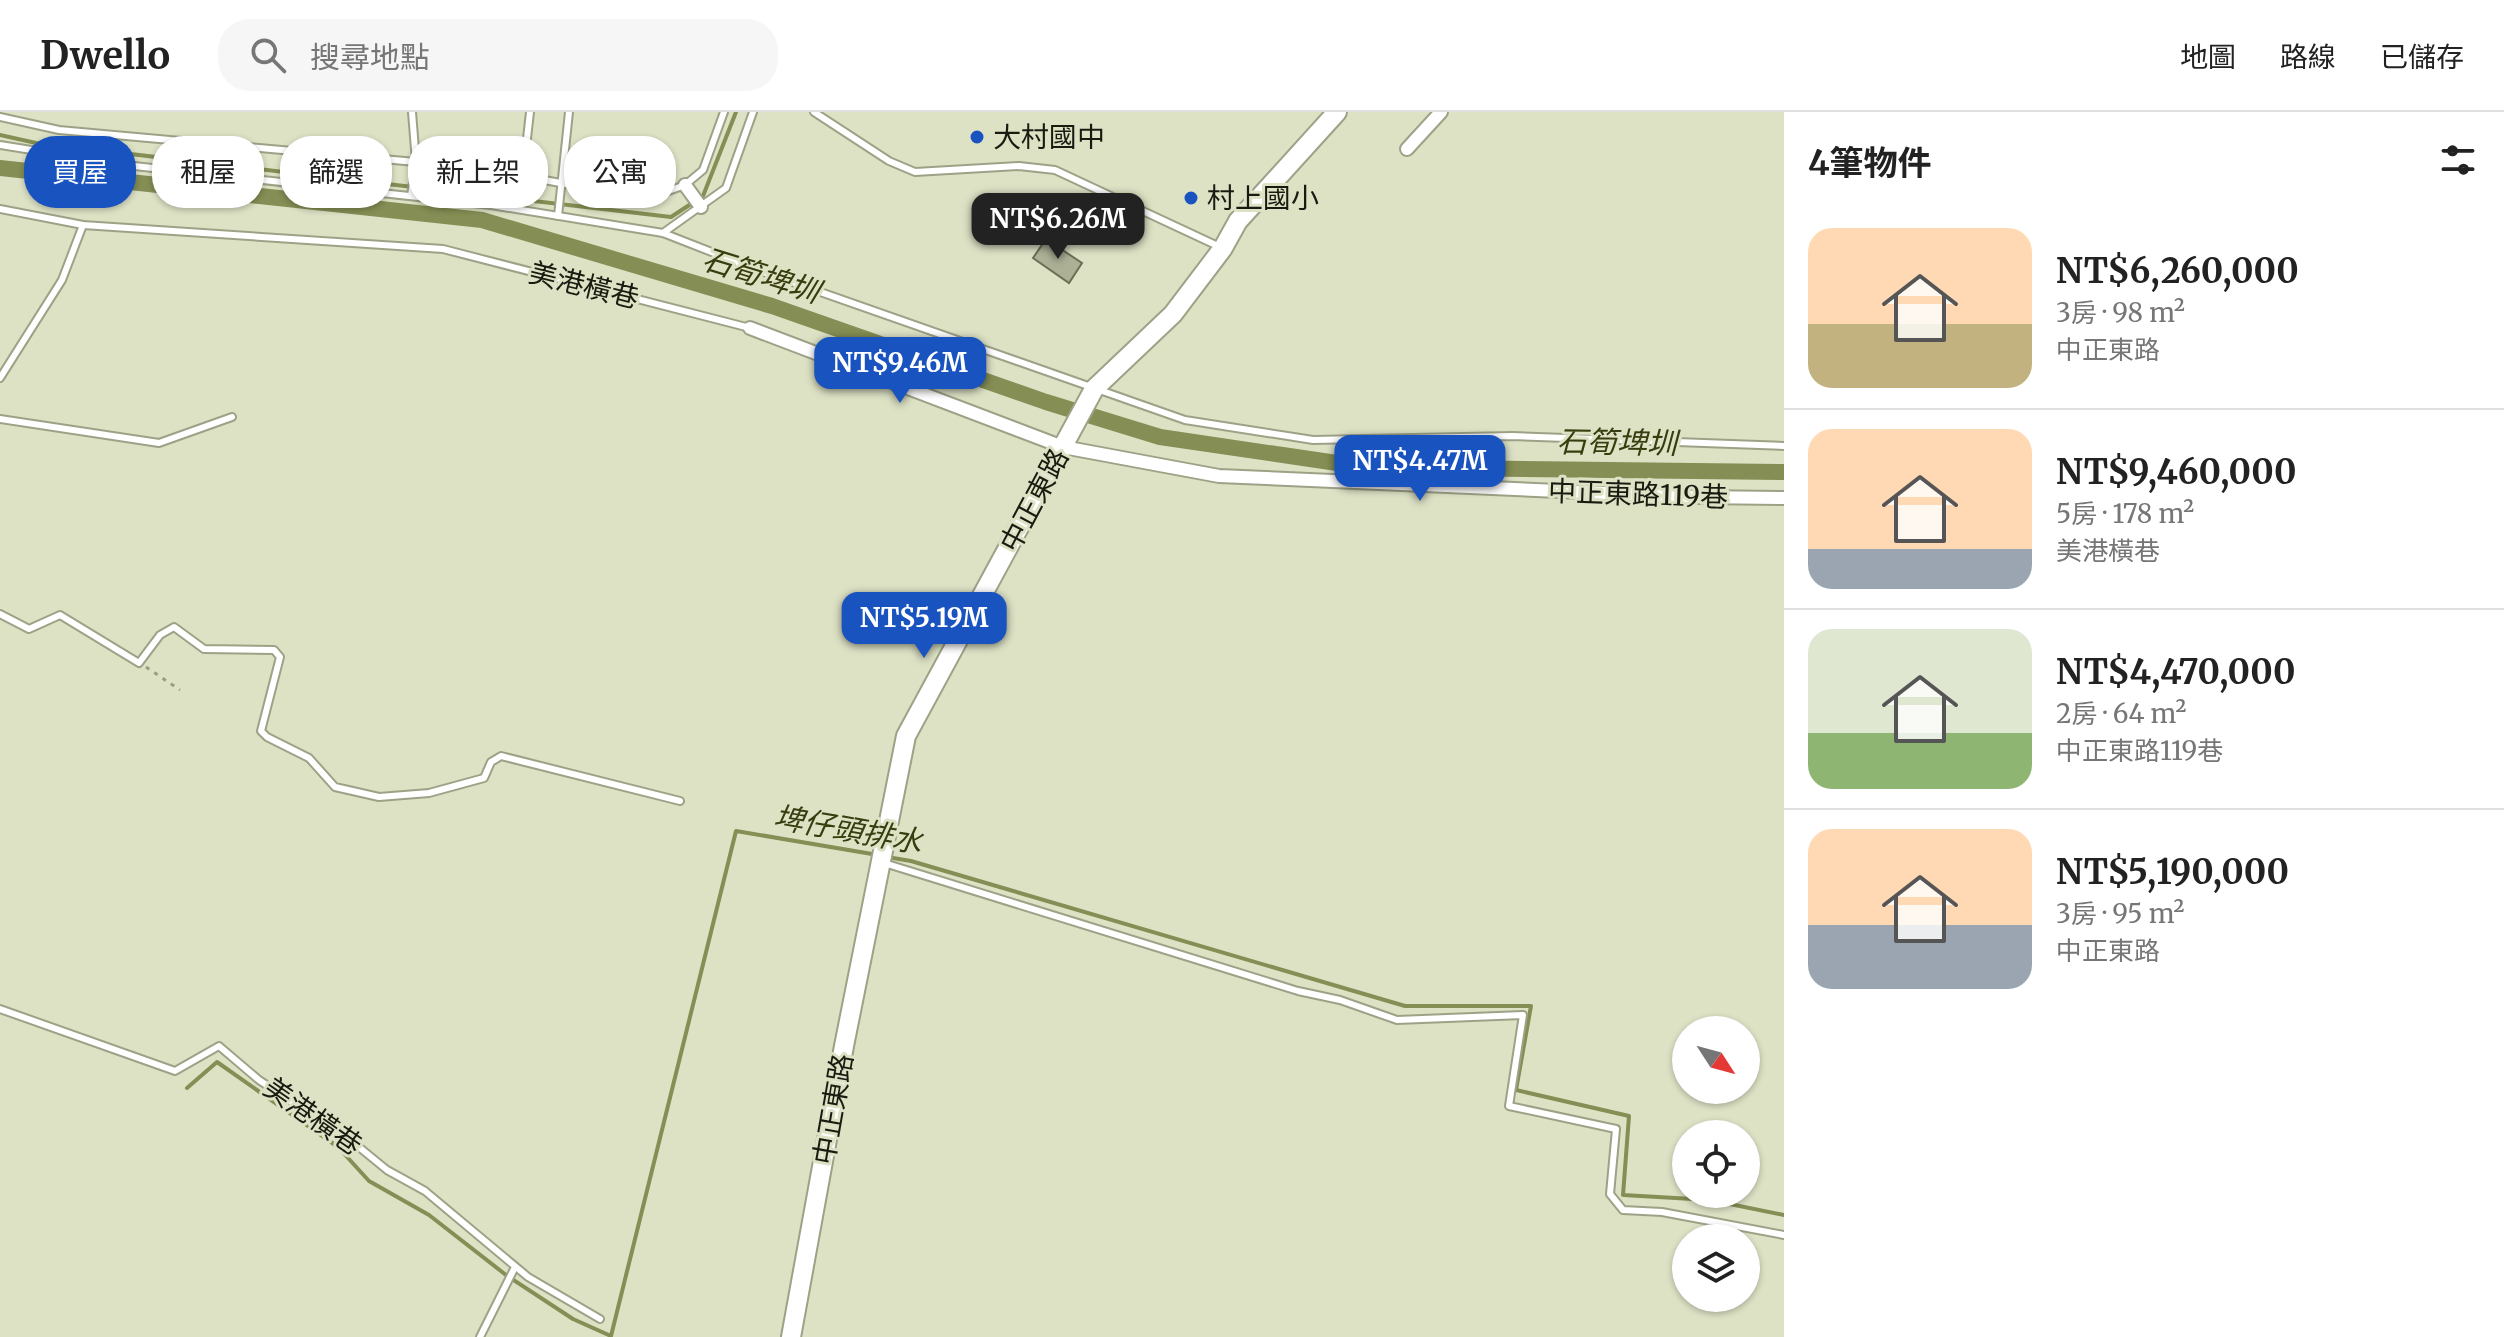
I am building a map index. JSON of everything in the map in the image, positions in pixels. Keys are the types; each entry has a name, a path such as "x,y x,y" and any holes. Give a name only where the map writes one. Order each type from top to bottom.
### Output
{"main road":[{"name":"中正東路","path":"791,1337 906,736 1094,389 1173,314 1223,248 1238,221 1337,112"}],"street":[{"path":"1407,149 1441,112"},
{"path":"685,185 701,207"},
{"name":"美港橫巷","path":"750,328 1063,447"},
{"name":"中正東路119巷","path":"1063,447 1219,476 1696,497 1784,498"}],"lane":[{"path":"412,112 414,136"},
{"path":"527,136 530,112"},
{"path":"558,216 569,112"},
{"path":"548,182 646,199 685,185 703,170 724,112"},
{"path":"663,233 726,188 753,112"},
{"path":"814,112 889,161 915,172 1019,166 1055,170 1223,248"},
{"path":"0,117 59,130 408,161"},
{"path":"0,145 125,165 408,196"},
{"path":"511,208 663,233 755,269 1185,420 1313,440 1513,436 1784,446"},
{"name":"美港橫巷","path":"0,209 83,225 443,249 750,328"},
{"path":"0,378 62,280 83,225"},
{"path":"0,419 159,443 232,417"},
{"path":"0,614 29,629 60,615 139,663 160,635 174,627 204,649 274,650 280,657 261,731 309,758 335,787 379,797 429,793 484,778 491,762 501,756 680,801"},
{"path":"881,862 1298,991 1340,1000 1397,1020 1523,1015 1509,1106 1616,1129 1610,1194 1623,1210 1662,1212 1784,1235"},
{"name":"美港橫巷","path":"0,1009 175,1071 219,1046 259,1080 354,1143 387,1170 425,1191 515,1267 600,1319"},
{"path":"480,1337 515,1267"}],"path":[{"path":"139,663 180,690"}],"building":[{"path":"1046,239 1082,263 1069,283 1033,258"}],"waterway":[{"path":"0,135 36,143 671,217 703,196 736,112"},
{"name":"石筍埤圳","path":"0,168 482,220 772,306 1046,402 1160,437 1364,467 1784,472"},
{"name":"埤仔頭排水","path":"187,1088 217,1062 338,1147 369,1181 429,1215 506,1275 573,1319 611,1336 736,831 878,855"},
{"name":"埤仔頭排水","path":"887,857 911,861 1405,1006 1531,1006 1516,1090 1629,1116 1623,1195 1710,1200 1784,1215"}],"place":[{"name":"大村國中","path":"977,137"},
{"name":"村上國小","path":"1191,198"}]}
